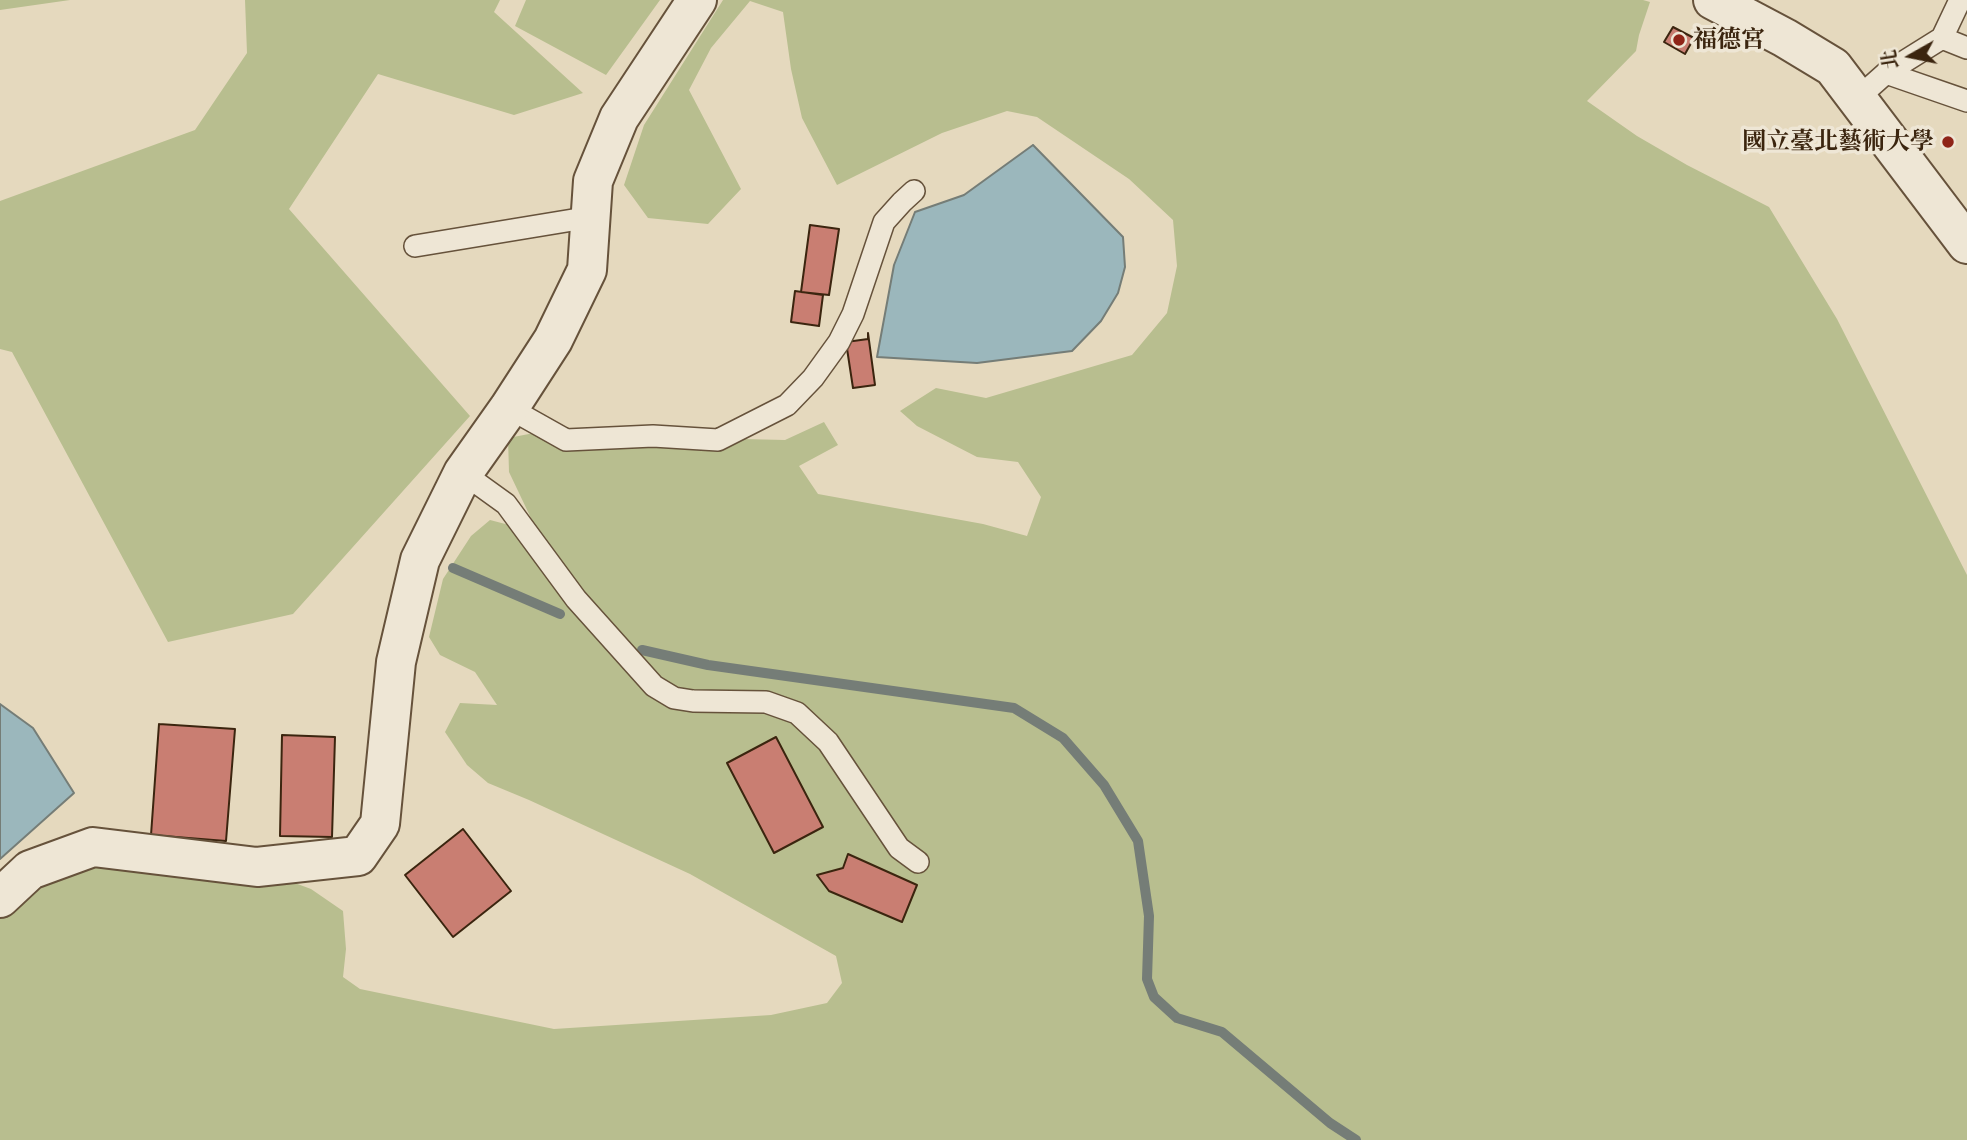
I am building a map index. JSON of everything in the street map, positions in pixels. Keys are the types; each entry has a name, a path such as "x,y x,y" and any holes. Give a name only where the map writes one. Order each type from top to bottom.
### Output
{"street":[{"path":"0,898 30,870 93,847 257,867 358,856 380,824 396,662 419,561 463,473 553,340 587,270 593,181 619,118 697,0"},
{"path":"1713,0 1833,67 1967,244"}],"lane":[{"path":"1859,100 1886,73 1942,38 1960,0"},
{"path":"1942,38 1967,48"},
{"path":"1886,73 1967,101"},
{"path":"509,408 566,440 653,436 718,440 787,405 813,378 839,342 853,314 884,222 914,191"},
{"path":"415,246 591,216"},
{"path":"463,473 506,504 576,599 654,686 674,698 693,701 766,702 797,713 828,742 899,848 918,862"}],"green space":[{"path":"0,0 70,0 0,10"},
{"path":"245,0 500,0 494,12 583,93 514,115 378,74 289,209 470,416 293,614 168,642 12,352 0,349 0,201 195,130 247,53"},
{"path":"526,0 660,0 606,75 515,26"},
{"path":"723,0 1650,2 1636,51 1587,101 1637,136 1769,207 1837,319 1967,575 1967,1140 0,1140 0,917 14,901 67,870 113,858 284,879 311,889 343,911 346,949 343,977 360,989 554,1029 771,1015 827,1003 842,983 836,956 690,874 488,783 467,765 445,732 460,703 497,705 475,672 440,655 429,637 443,579 471,536 490,520 513,526 521,543 548,554 509,472 508,438 529,434 785,440 824,422 838,445 799,466 818,494 983,524 1027,536 1041,497 1018,462 977,457 917,426 900,411 936,388 986,398 1132,355 1167,313 1177,266 1173,220 1129,179 1037,117 1007,111 942,133 837,185 802,118 791,69 783,12 750,1 711,48 689,90 741,189 708,224 648,218 624,185 644,125"}],"water":[{"path":"1033,145 1123,237 1125,267 1118,293 1101,321 1072,351 977,363 877,357 894,265 915,212 964,195"},
{"path":"0,704 33,728 74,793 0,859"}],"building":[{"name":"福德宮","path":"1673,27 1694,38 1685,54 1664,42"},
{"path":"810,225 839,229 829,295 801,292"},
{"path":"795,291 823,295 819,326 791,322"},
{"path":"868,333 875,385 853,388 846,342 868,339"},
{"path":"159,724 235,729 226,841 151,835"},
{"path":"282,735 335,737 332,837 280,836"},
{"path":"776,737 823,827 774,853 727,763"},
{"path":"463,829 511,891 453,937 405,875"},
{"path":"848,854 917,885 902,922 829,891 817,875 843,868"}],"waterway":[{"path":"453,568 560,614"},
{"path":"642,650 708,665 1014,708 1063,738 1104,785 1138,841 1149,916 1147,979 1154,997 1177,1018 1222,1032 1330,1123 1356,1140"}],"place":[{"name":"福德宮","path":"1679,40"},
{"name":"國立臺北藝術大學","path":"1948,142"}]}
